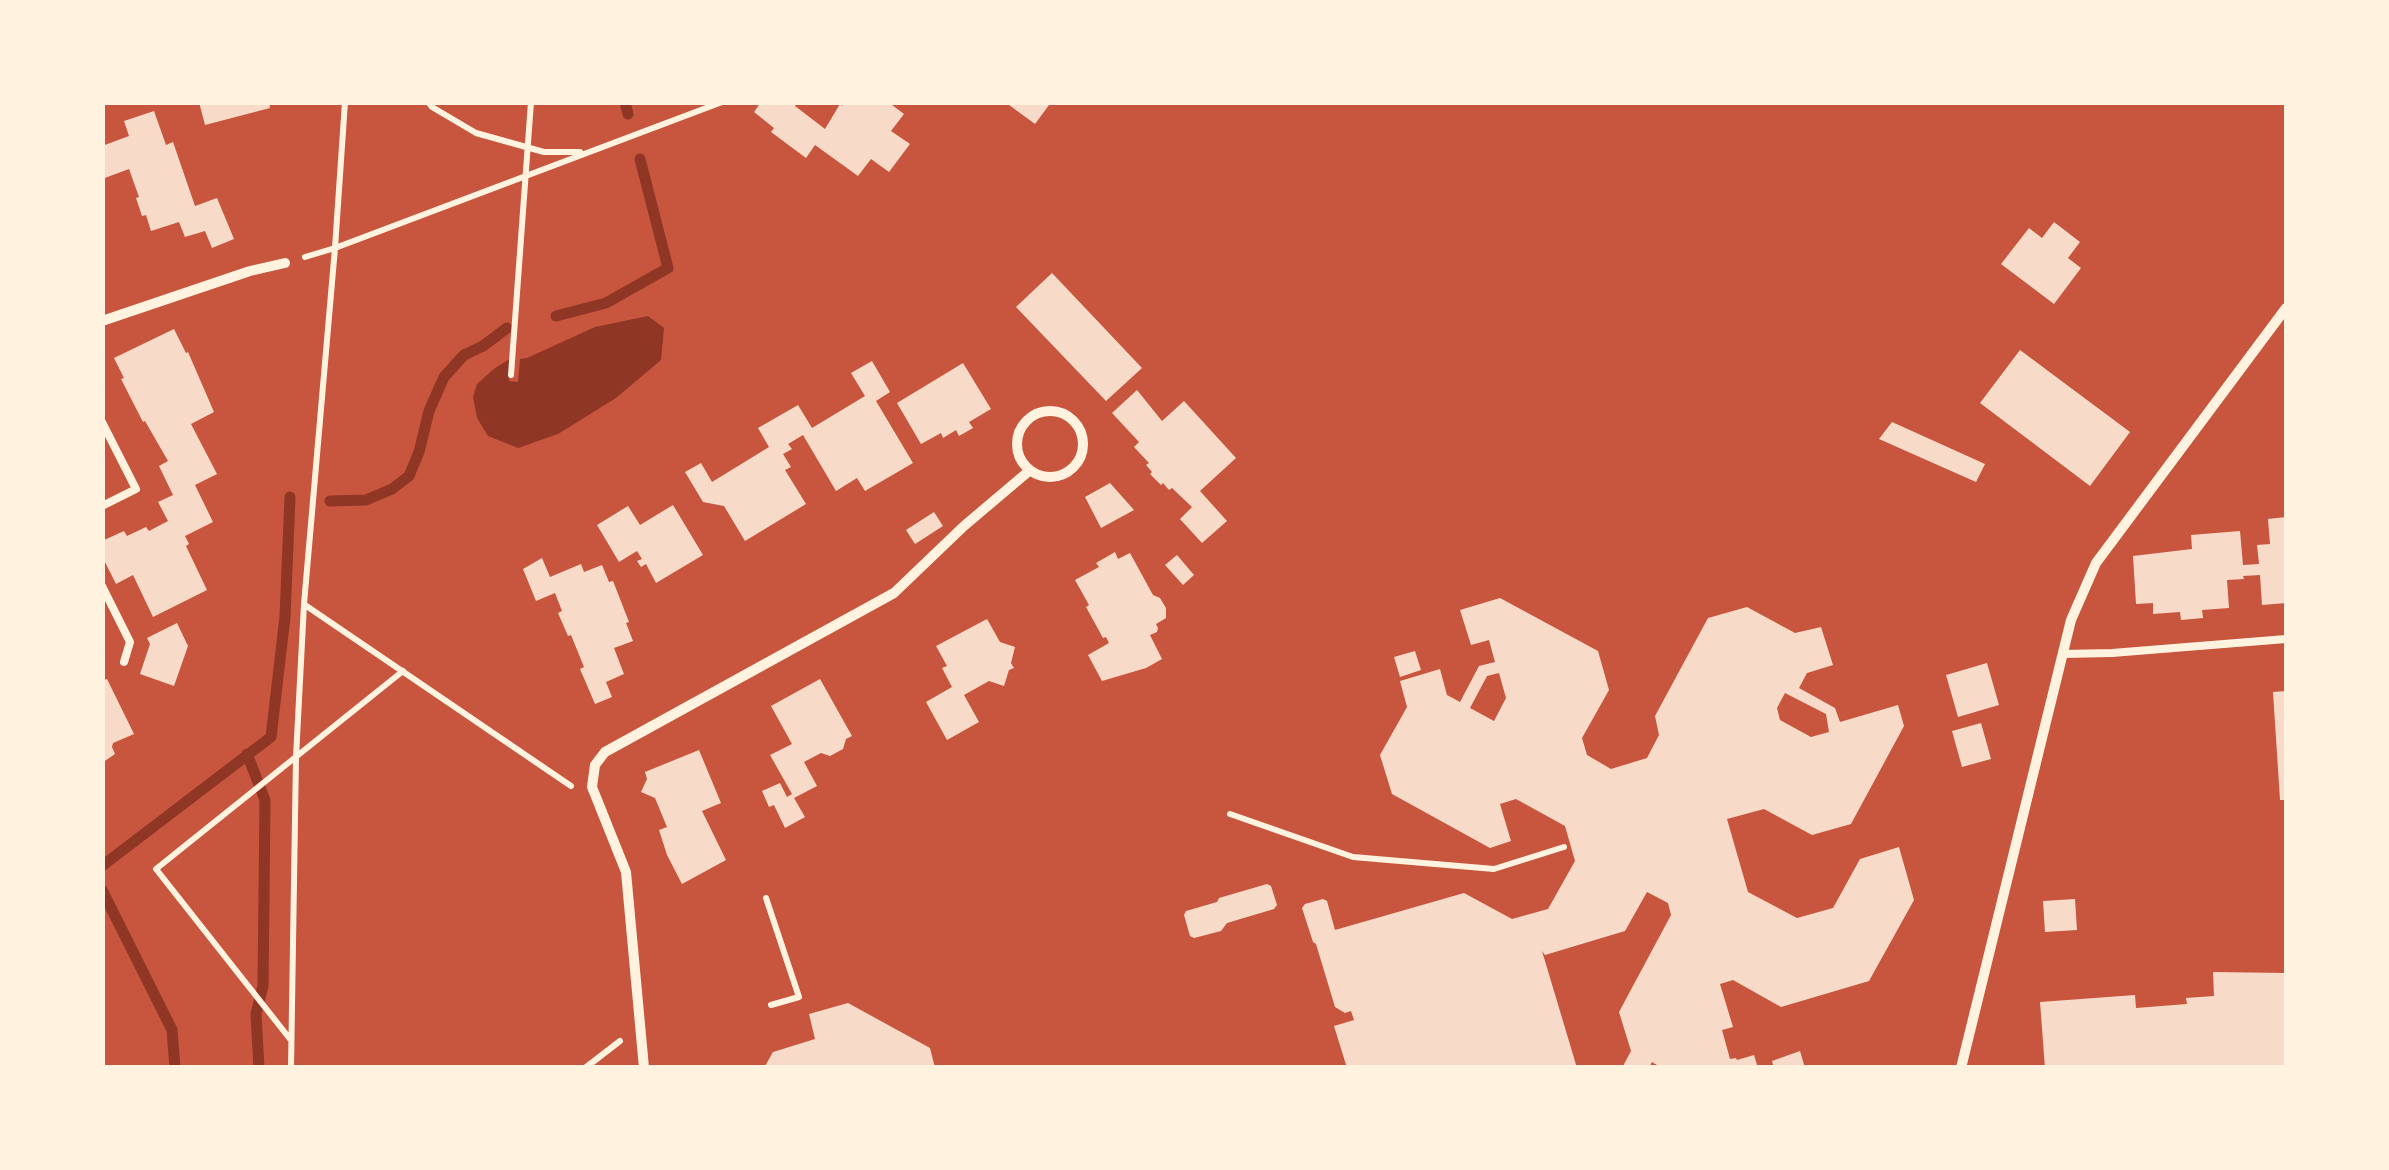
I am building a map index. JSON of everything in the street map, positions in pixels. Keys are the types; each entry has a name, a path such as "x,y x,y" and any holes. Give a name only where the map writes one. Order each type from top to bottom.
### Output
{"street":[{"path":"102,321 285,263"},
{"path":"1962,1068 2071,620 2096,564 2286,308"},
{"path":"1042,411 1057,411 1071,417 1084,444 1071,471 1058,477 1042,477 1028,471 1016,444 1019,430 1028,418 1042,411"},
{"path":"644,1068 626,872 592,787 595,764 605,752 894,593 1028,471"}],"lane":[{"path":"102,422 136,489 102,506"},
{"path":"102,586 130,642 124,662"},
{"path":"2061,654 2286,639"}],"path":[{"path":"290,1068 296,758 304,604 345,102"},
{"path":"428,102 476,133 544,152 589,152"},
{"path":"511,375 531,102"},
{"path":"285,263 336,248 722,102"},
{"path":"304,604 576,790 592,787"},
{"path":"290,1039 156,870 403,671"},
{"path":"1230,814 1353,856 1494,869 1564,848"},
{"path":"766,898 799,997 771,1004"},
{"path":"585,1068 626,1036 640,1033"}],"shaded area":[{"path":"648,316 664,328 661,360 616,398 558,434 518,448 488,436 477,418 473,397 477,384 495,368 510,359 509,381 518,382 520,359 595,327"}],"building":[{"path":"199,102 269,102 270,108 205,125"},
{"path":"761,102 794,102 825,129 840,104 888,102 904,114 891,131 910,144 889,172 871,159 858,176 815,145 806,158 771,132 774,128 754,112"},
{"path":"1005,102 1045,102 1049,105 1035,124"},
{"path":"154,111 166,145 173,142 195,206 217,198 234,239 212,248 205,231 185,237 179,222 151,231 146,215 142,216 129,169 102,179 102,146 129,136 124,121"},
{"path":"2054,222 2080,242 2068,258 2081,268 2054,304 2001,264 2029,228 2042,238"},
{"path":"1052,273 1142,368 1106,401 1016,307"},
{"path":"174,329 214,412 191,424 217,474 195,485 213,522 185,536 207,590 153,617 133,575 116,584 102,556 102,541 124,531 127,536 146,527 149,531 168,521 158,502 173,495 159,466 168,461 143,422 114,358"},
{"path":"2020,350 2130,432 2090,486 1980,403"},
{"path":"872,361 890,392 876,401 913,463 865,491 857,478 836,491 803,435 788,444 792,449 783,454 791,467 785,470 806,504 745,541 724,506 703,502 685,472 701,463 712,482 769,447 758,428 798,405 812,428 865,396 851,373"},
{"path":"963,363 991,409 969,422 973,428 959,436 956,430 943,438 941,433 921,444 897,403"},
{"path":"1137,390 1162,421 1184,401 1236,458 1200,491 1227,521 1202,543 1180,519 1192,507 1150,474 1146,465 1149,463 1134,447 1139,442 1112,413"},
{"path":"1892,422 1985,464 1976,482 1879,439"},
{"path":"1110,483 1134,510 1101,528 1085,497"},
{"path":"673,505 703,555 656,583 646,564 641,567 637,561 642,559 637,551 619,562 597,525 628,506 640,525"},
{"path":"934,512 943,526 915,544 906,530"},
{"path":"2286,517 2286,603 2262,605 2260,575 2227,580 2229,608 2202,610 2203,618 2181,620 2180,612 2153,614 2153,603 2136,604 2133,556 2192,549 2191,535 2240,531 2243,565 2259,564 2257,545 2270,544 2268,519"},
{"path":"1115,552 1118,559 1130,553 1153,595 1166,608 1166,618 1156,624 1157,632 1150,635 1162,659 1102,681 1088,655 1109,643 1086,607 1089,605 1075,580 1099,567 1096,563"},
{"path":"1177,555 1194,575 1183,585 1165,565"},
{"path":"542,558 550,577 581,564 584,572 602,565 609,582 613,581 633,641 614,648 624,674 606,682 612,697 595,704 571,635 568,636 558,613 562,611 555,593 536,601 523,569"},
{"path":"1500,598 1598,651 1609,690 1582,738 1587,755 1611,769 1647,758 1659,735 1655,716 1708,618 1747,607 1795,633 1821,627 1833,665 1807,673 1799,688 1835,708 1840,722 1898,705 1904,726 1851,824 1812,835 1764,809 1727,819 1748,892 1797,918 1833,908 1860,859 1899,847 1914,900 1869,981 1781,1007 1733,980 1720,984 1733,1027 1722,1030 1730,1059 1754,1055 1758,1068 1662,1068 1652,1062 1649,1068 1622,1068 1631,1051 1619,1012 1671,915 1668,903 1647,892 1625,931 1545,955 1542,951 1577,1068 1347,1068 1334,1026 1354,1020 1351,1011 1345,1013 1335,1007 1302,908 1305,904 1327,901 1335,930 1464,893 1512,919 1548,909 1575,861 1565,826 1516,799 1500,804 1511,841 1490,848 1392,794 1380,755 1407,707 1400,681 1440,669 1447,695 1460,702 1479,666 1495,662 1489,640 1471,645 1460,610","holes":["1499,673 1506,698 1494,721 1470,708 1487,676","1785,693 1826,714 1829,732 1811,737 1780,720 1777,708"]},
{"path":"987,619 1000,642 1015,647 1011,663 1014,668 1009,670 1004,686 989,681 964,695 979,722 947,740 926,702 952,687 936,646"},
{"path":"177,623 188,646 174,686 140,674 150,644 147,638"},
{"path":"1415,651 1421,670 1400,677 1394,657"},
{"path":"1987,663 1999,705 1958,717 1946,675"},
{"path":"107,679 134,734 113,743 115,754 102,763 102,681"},
{"path":"820,679 852,736 846,739 843,749 830,756 821,753 804,762 817,786 794,798 805,817 785,828 762,791 780,783 787,797 792,794 770,755 792,744 771,706"},
{"path":"2286,691 2286,800 2280,800 2273,692"},
{"path":"1981,723 1991,759 1962,767 1952,731"},
{"path":"699,750 721,803 702,811 726,860 682,884 659,830 667,827 655,798 641,792 647,779 645,772"},
{"path":"1267,884 1277,905 1274,909 1227,923 1221,931 1190,936 1186,911"},
{"path":"2075,899 2077,930 2045,932 2043,901"},
{"path":"2213,972 2286,973 2286,1068 2045,1068 2040,1002 2135,995 2136,1008 2187,1004 2186,998 2214,996"},
{"path":"848,1003 930,1048 935,1068 764,1068 773,1052 815,1039 809,1014"},
{"path":"1800,1051 1805,1068 1774,1068 1772,1061"}],"waterway":[{"path":"625,102 628,114"},
{"path":"556,316 606,303 668,268 640,159"},
{"path":"330,501 366,500 392,489 409,476 444,377 464,355 507,328"},
{"path":"102,866 271,737 285,617 290,497"},
{"path":"247,754 265,800 263,986 256,1014 259,1068"},
{"path":"102,890 172,1030 175,1068"}]}
